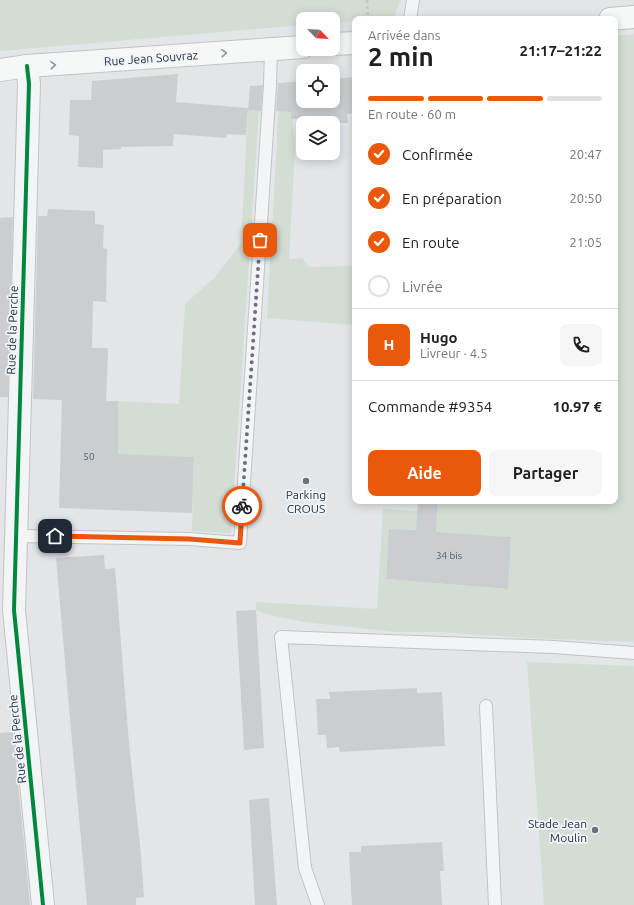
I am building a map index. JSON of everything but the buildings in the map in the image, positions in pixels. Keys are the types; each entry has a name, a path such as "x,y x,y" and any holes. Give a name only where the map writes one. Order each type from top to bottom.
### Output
{"main road":[{"path":"618,18 634,17"},
{"path":"340,44 352,43"},
{"name":"Rue Jean Souvraz","path":"0,70 27,66 296,48"}],"street":[{"name":"Rue de la Perche","path":"27,66 29,84 14,610 43,905"}],"lane":[{"path":"410,16 413,0"},
{"path":"17,536 189,539 240,543 270,93 271,50"},
{"path":"318,905 305,868 281,637 554,647 634,653"},
{"path":"486,706 495,905"}],"path":[{"path":"367,0 368,16"}],"shaded area":[{"path":"0,0 401,0 394,16 352,16 352,21 340,22 340,12 296,12 296,26 0,51"},
{"path":"634,34 634,642 528,638 438,632 397,632 304,622 269,615 256,610 256,602 377,609 383,509 417,511 420,530 389,529 386,579 507,589 511,537 436,532 438,504 618,504 618,36"},
{"path":"288,82 295,147 289,259 302,258 309,267 352,266 352,325 267,318 279,104"},
{"path":"248,110 259,111 231,533 192,531 194,457 132,455 118,466 118,401 179,404 185,304 215,277 241,244"},
{"path":"527,662 634,666 634,905 544,905"}],"cycle path":[{"path":"27,66 29,84 14,610 43,905"}],"way so far":[{"path":"242,506 260,240"}],"place":[{"name":"Parking CROUS","path":"306,481"},
{"name":"Stade Jean Moulin","path":"595,830"}],"route":[{"path":"55,536 189,539 240,543 242,506"}]}
